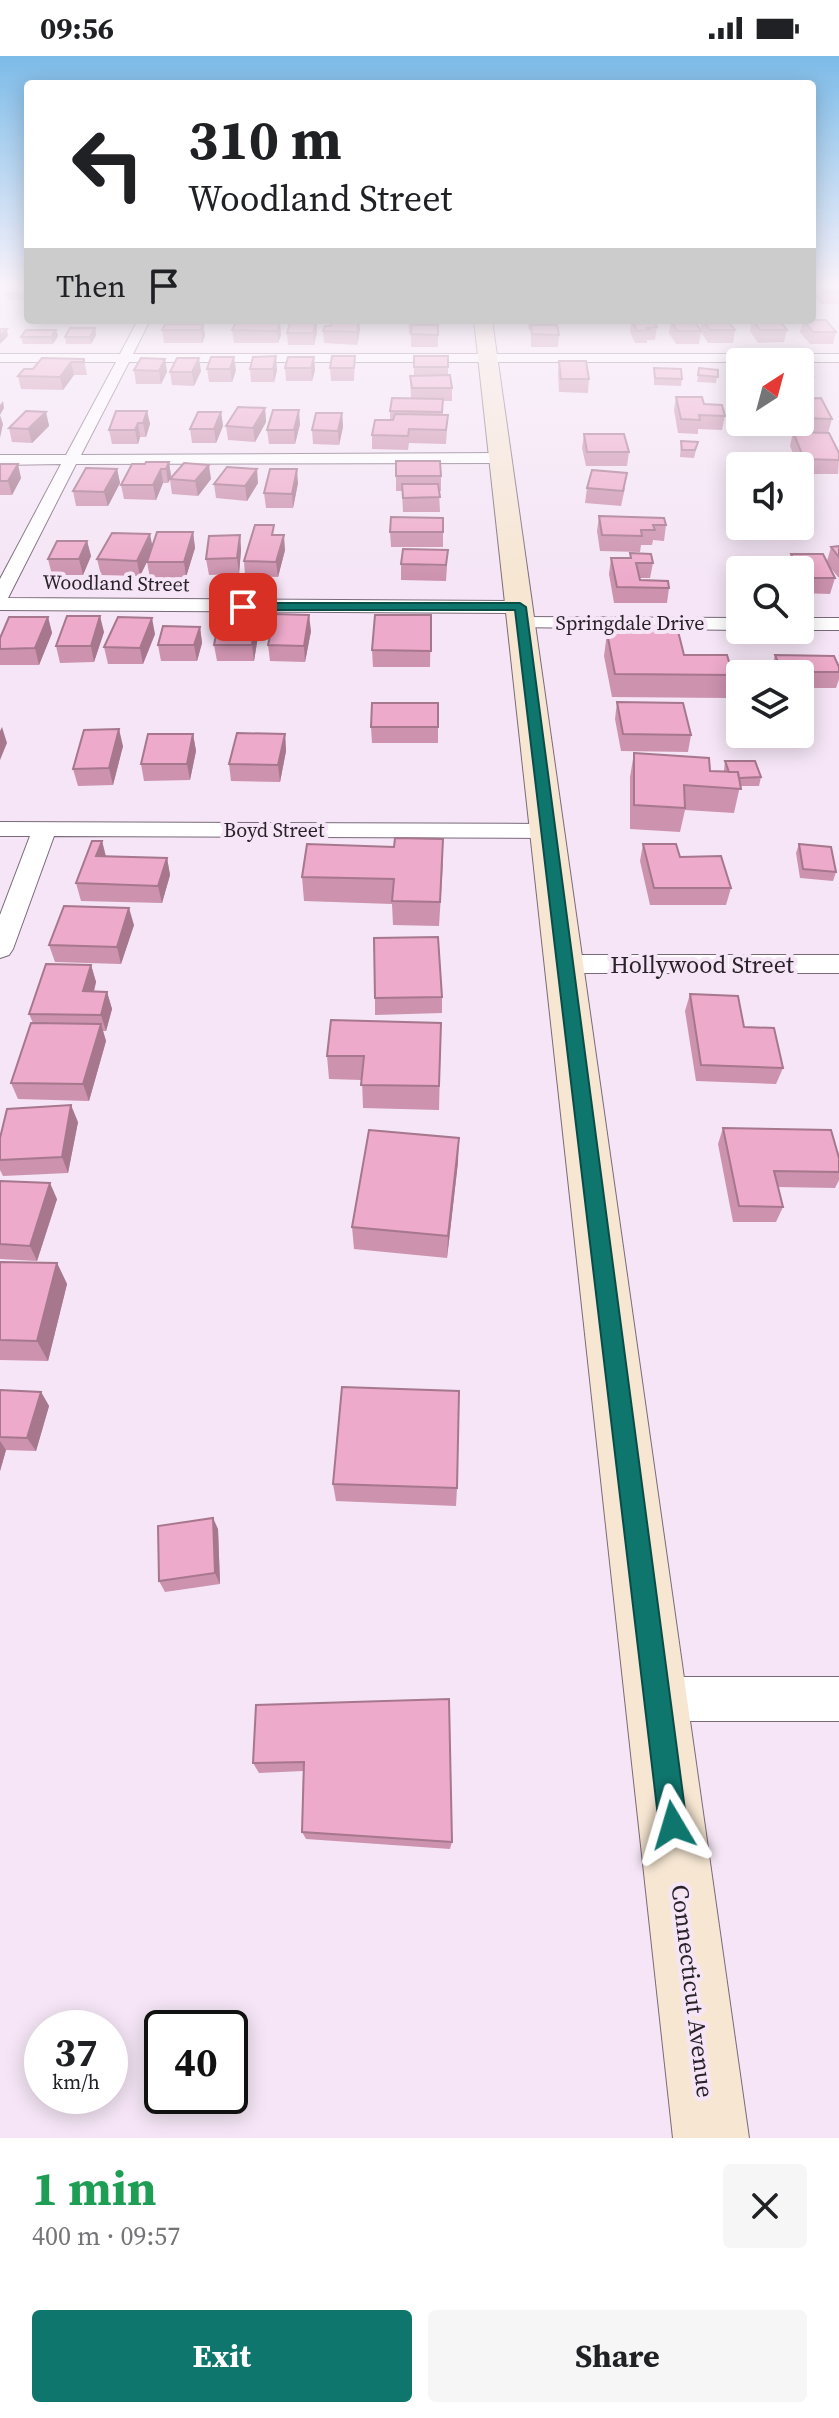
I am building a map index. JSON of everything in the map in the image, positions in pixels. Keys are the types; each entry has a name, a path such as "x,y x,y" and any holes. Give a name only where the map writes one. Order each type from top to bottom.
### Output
{"street":[{"path":"0,596 109,386"},
{"name":"Connecticut Avenue","path":"492,386 711,2138"},
{"path":"0,460 501,458"},
{"name":"Woodland Street","path":"0,604 521,615"},
{"name":"Springdale Drive","path":"521,615 726,623"},
{"path":"814,624 839,624"},
{"name":"Boyd Street","path":"0,829 548,831"},
{"path":"0,949 45,829"},
{"name":"Hollywood Street","path":"564,964 839,964"},
{"path":"658,1699 839,1699"}],"building":[{"path":"412,386 452,388 412,388"},
{"path":"676,397 702,397 704,404 722,405 725,416 699,415 700,420 681,419"},
{"path":"392,398 443,399 442,412 390,411"},
{"path":"814,398 821,398 832,419 814,418"},
{"path":"238,407 265,408 253,428 226,426"},
{"path":"273,410 299,410 294,430 267,430"},
{"path":"26,411 46,412 28,429 9,428"},
{"path":"116,411 147,411 143,423 138,423 135,430 109,430"},
{"path":"198,412 221,412 214,429 190,429"},
{"path":"316,413 342,413 338,431 312,430"},
{"path":"395,414 448,415 446,430 409,429 408,436 372,435 375,420 393,420"},
{"path":"829,433 839,453 839,460 814,459 814,452 801,452 795,436"},
{"path":"584,434 624,434 629,452 587,452"},
{"path":"681,441 698,442 695,450 682,450"},
{"path":"396,461 440,461 441,476 396,476"},
{"path":"169,462 166,469 161,469 153,485 121,485 132,464"},
{"path":"184,463 209,465 195,481 170,479"},
{"path":"0,464 18,464 8,481 0,481"},
{"path":"227,467 257,469 245,486 214,484"},
{"path":"86,468 117,469 104,492 73,491"},
{"path":"270,469 297,469 292,494 264,493"},
{"path":"592,470 627,473 623,491 587,488"},
{"path":"402,484 438,484 440,497 403,498"},
{"path":"599,516 664,518 666,525 653,525 655,530 641,530 642,536 602,535"},
{"path":"391,517 443,518 443,532 390,532"},
{"path":"255,525 274,525 272,535 284,535 276,562 244,561"},
{"path":"157,532 193,532 184,562 147,562"},
{"path":"112,533 150,534 137,561 97,559"},
{"path":"240,535 237,558 206,559 209,536"},
{"path":"57,541 87,541 79,559 48,559"},
{"path":"839,546 839,557 831,547"},
{"path":"403,549 448,550 446,565 401,564"},
{"path":"630,553 651,554 653,563 636,563 640,580 668,581 669,588 617,587 611,558 631,558"},
{"path":"823,554 835,578 814,578 814,556 792,556"},
{"path":"257,614 252,645 214,645 220,615"},
{"path":"275,614 309,615 304,646 268,645"},
{"path":"375,615 431,615 431,651 372,650"},
{"path":"67,616 100,616 91,646 56,646"},
{"path":"9,617 48,617 35,648 0,649 0,638"},
{"path":"118,617 152,618 140,648 104,647"},
{"path":"163,626 200,627 194,645 158,645"},
{"path":"636,626 677,627 684,655 727,655 726,675 615,674 607,633 637,633"},
{"path":"775,655 834,656 839,672 814,672 814,660 777,660"},
{"path":"617,702 683,703 691,735 623,734"},
{"path":"372,703 438,703 438,727 371,727"},
{"path":"119,729 109,768 73,769 84,730"},
{"path":"237,733 285,734 278,765 229,764"},
{"path":"148,734 193,734 187,764 141,764"},
{"path":"634,753 709,758 710,771 738,772 741,789 684,785 685,808 634,805"},
{"path":"725,761 755,761 761,777 739,778 738,772 729,772"},
{"path":"395,838 443,839 440,902 392,901 394,879 302,877 307,844 394,847"},
{"path":"92,841 102,841 96,856 167,858 158,886 76,883"},
{"path":"643,844 676,844 680,857 721,856 731,888 654,888"},
{"path":"799,844 831,847 836,872 803,869"},
{"path":"64,906 129,908 117,947 49,945"},
{"path":"438,937 442,997 375,998 374,938"},
{"path":"46,964 91,965 83,991 107,992 101,1015 29,1014"},
{"path":"690,994 738,996 744,1027 774,1028 783,1068 701,1065"},
{"path":"331,1020 441,1023 439,1086 361,1085 364,1056 327,1056"},
{"path":"31,1023 101,1024 83,1084 11,1083"},
{"path":"71,1105 62,1157 0,1160 0,1138 7,1109"},
{"path":"723,1128 831,1130 839,1158 839,1172 774,1171 783,1207 739,1206"},
{"path":"369,1130 459,1138 448,1236 352,1227"},
{"path":"0,1181 50,1183 30,1246 0,1244"},
{"path":"0,1262 57,1263 37,1341 0,1340"},
{"path":"342,1387 459,1391 457,1488 333,1484"},
{"path":"0,1390 41,1392 27,1438 0,1437"},
{"path":"213,1518 215,1573 159,1581 158,1526"},
{"path":"449,1699 452,1842 302,1832 304,1762 253,1763 256,1705"}],"route":[{"path":"243,607 520,607 673,1825"}]}
